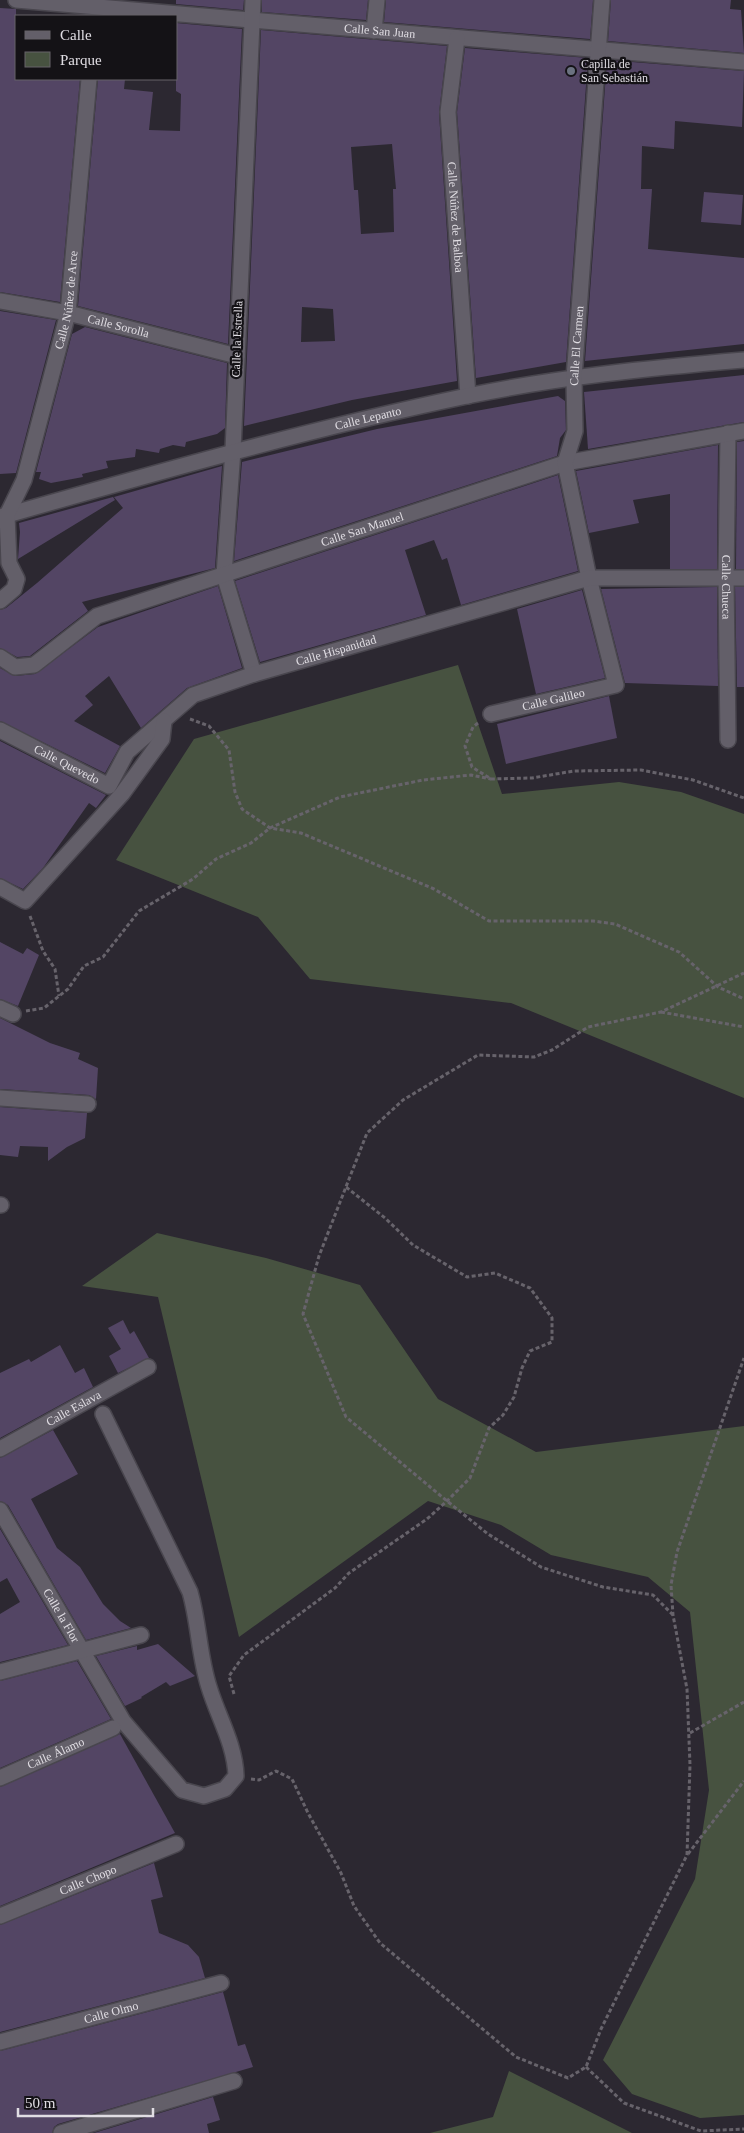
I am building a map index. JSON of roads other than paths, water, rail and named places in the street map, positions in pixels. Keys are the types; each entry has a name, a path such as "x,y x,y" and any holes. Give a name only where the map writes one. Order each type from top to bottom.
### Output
{"street":[{"name":"Calle San Juan","path":"16,0 744,62"},
{"name":"Calle la Estrella","path":"252,0 233,450 224,574 254,674"},
{"path":"374,31 377,0"},
{"name":"Calle El Carmen","path":"602,0 574,378 575,431 565,463 589,578 616,685"},
{"name":"Calle Núñez de Balboa","path":"457,38 448,112 468,396"},
{"name":"Calle Núñez de Arce","path":"4,516 24,480 68,314 89,80"},
{"name":"Calle Sorolla","path":"0,300 68,314 236,356"},
{"name":"Calle Lepanto","path":"4,516 233,450 468,396 574,378 744,360"},
{"name":"Calle San Manuel","path":"0,658 15,667 34,665 97,616 565,463 744,431"},
{"name":"Calle Chueca","path":"728,433 726,578 728,740"},
{"path":"0,601 14,589 17,578 9,563 4,516"},
{"name":"Calle Hispanidad","path":"168,717 193,695 254,674 589,578 744,578"},
{"name":"Calle Galileo","path":"491,714 616,685"},
{"path":"0,887 25,901 122,794 162,739 168,717"},
{"name":"Calle Quevedo","path":"0,730 109,786 127,752 168,717"},
{"path":"0,1098 88,1104"},
{"name":"Calle Eslava","path":"0,1449 148,1367"},
{"name":"Calle la Flor","path":"0,1510 82,1650 118,1725 182,1790 204,1796 225,1788 236,1776 236,1758 208,1686 198,1620 190,1592 103,1414"},
{"path":"0,1672 141,1635"},
{"name":"Calle Álamo","path":"0,1778 118,1725"},
{"name":"Calle Chopo","path":"0,1916 176,1844"},
{"name":"Calle Olmo","path":"0,2042 222,1983"},
{"path":"61,2133 234,2081"}],"place":[{"name":"Capilla de San Sebastián","path":"571,71"}]}
